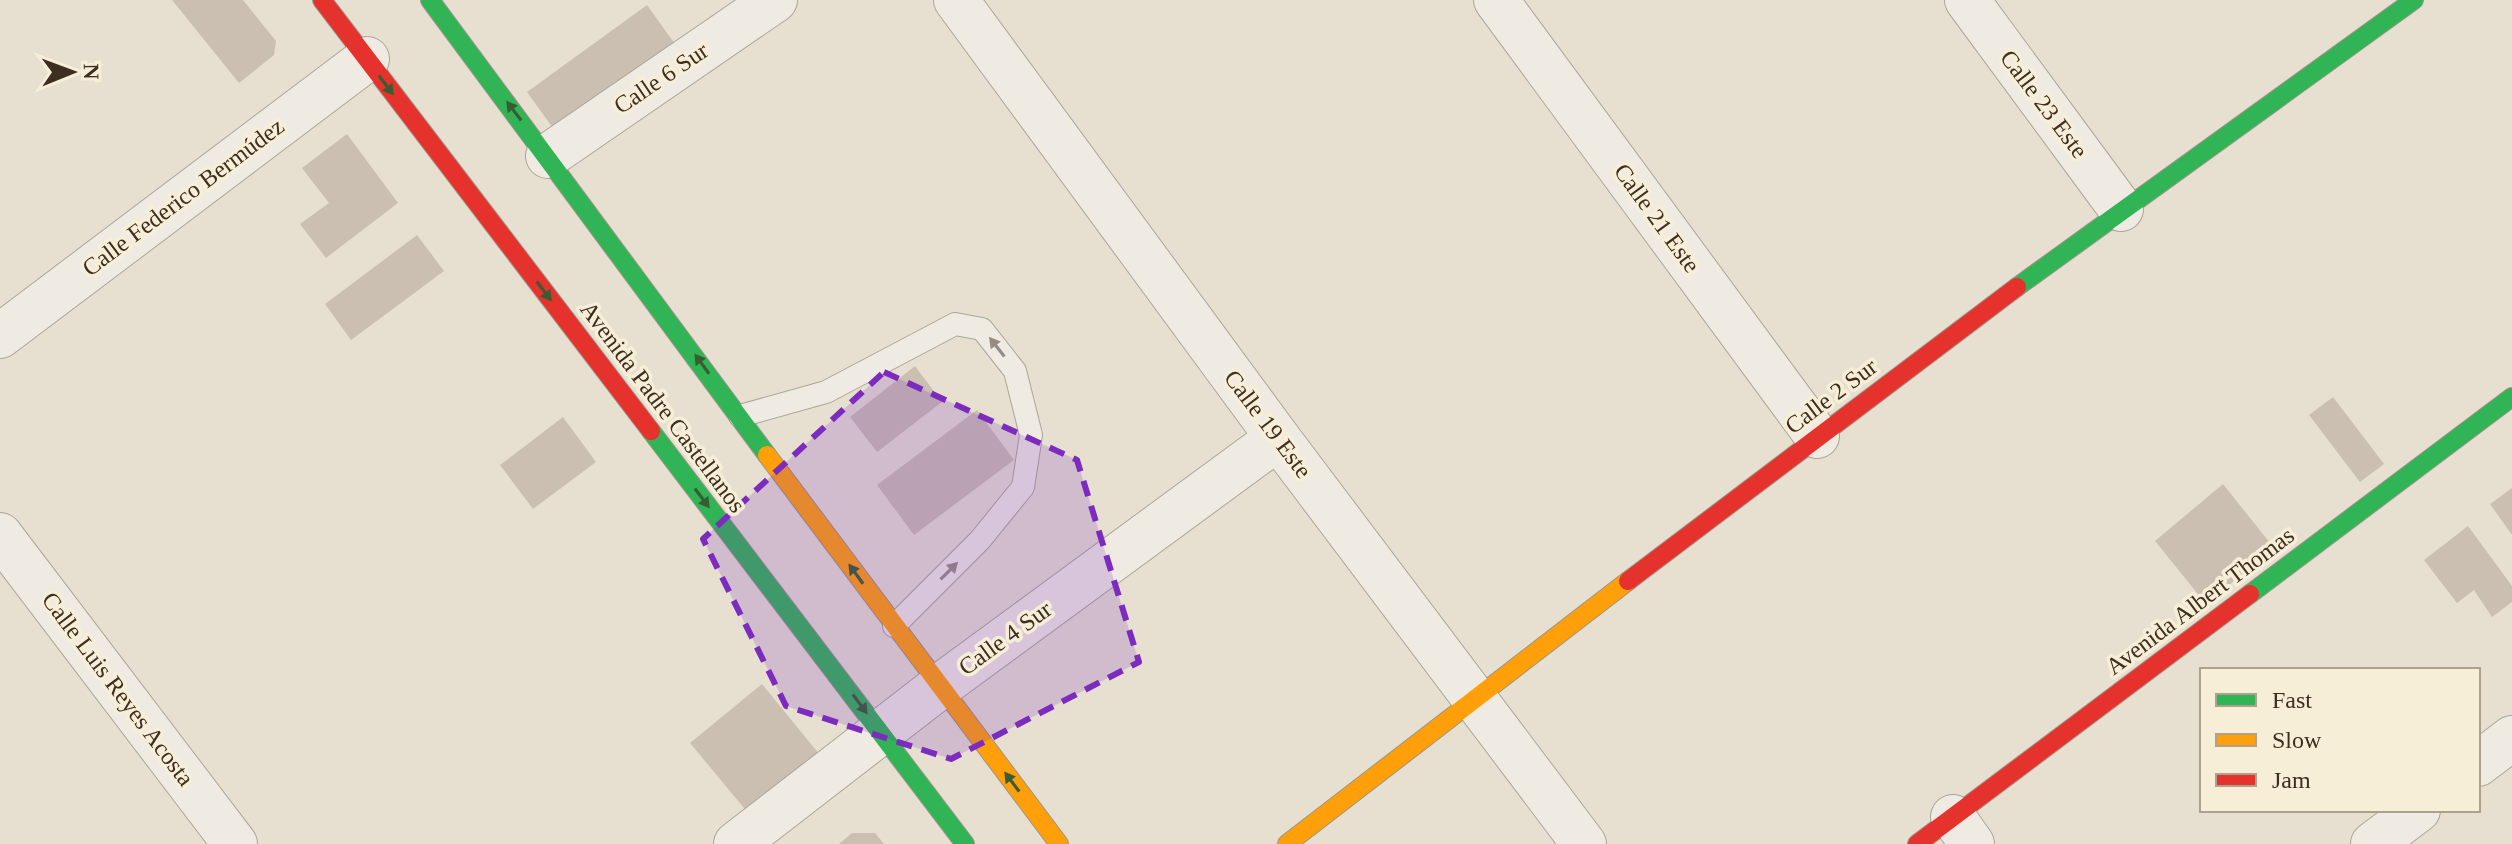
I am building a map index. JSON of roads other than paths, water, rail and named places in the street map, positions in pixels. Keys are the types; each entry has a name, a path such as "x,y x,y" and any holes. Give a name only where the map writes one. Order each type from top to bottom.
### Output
{"main road":[{"name":"Avenida Padre Castellanos","path":"322,0 965,844"},
{"path":"430,0 939,687 1059,844"},
{"name":"Calle 2 Sur","path":"1287,844 1477,701 1817,436 2121,209 2414,0"},
{"name":"Avenida Albert Thomas","path":"1917,844 1963,831 2512,397"}],"street":[{"name":"Calle 6 Sur","path":"548,156 775,0"},
{"name":"Calle 19 Este","path":"956,0 1278,438 1584,844"},
{"name":"Calle 21 Este","path":"1496,0 1817,436"},
{"name":"Calle 23 Este","path":"1967,0 2121,209"},
{"name":"Calle Federico Bermúdez","path":"0,336 367,59"},
{"name":"Calle 4 Sur","path":"736,844 880,731 1278,438"},
{"name":"Calle Luis Reyes Acosta","path":"0,535 235,844"},
{"path":"2480,762 2512,738"},
{"path":"2373,844 2415,812"}],"lane":[{"path":"740,416 826,392 955,324 982,329 1015,371 1031,435 1023,487 980,540 894,626"}]}
